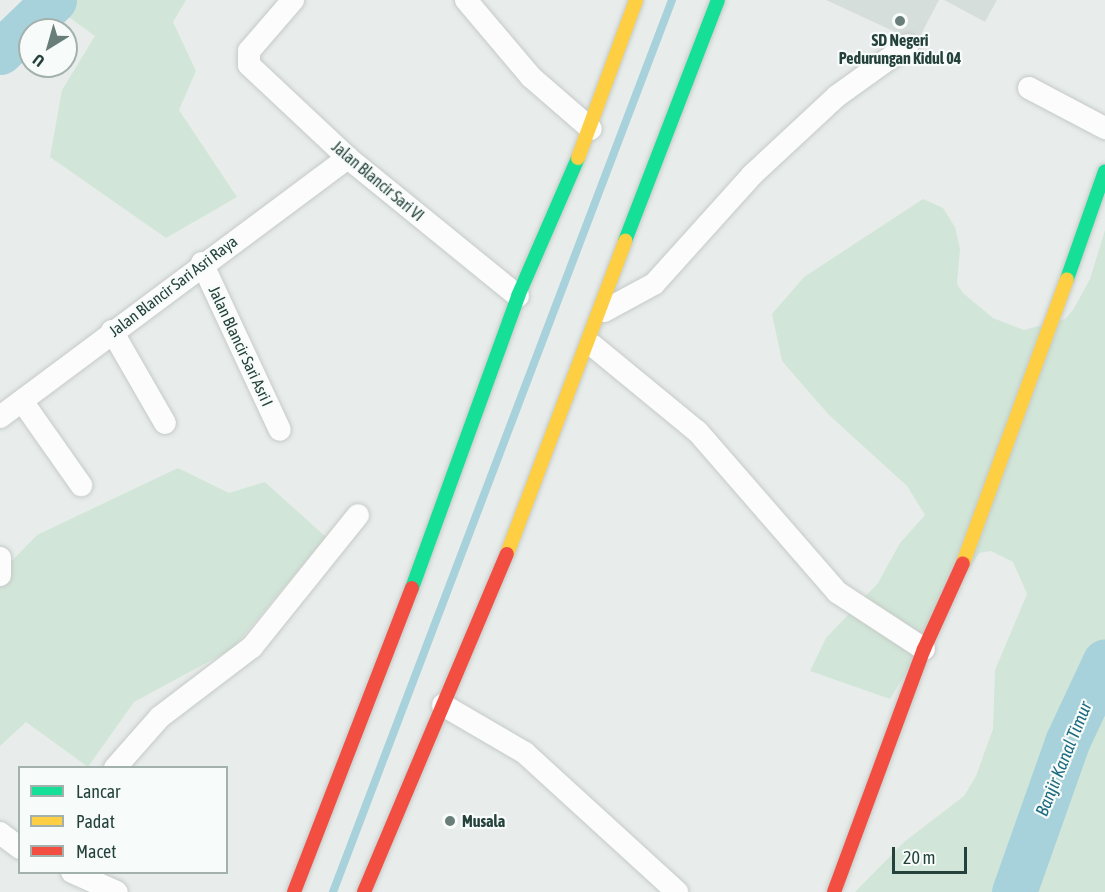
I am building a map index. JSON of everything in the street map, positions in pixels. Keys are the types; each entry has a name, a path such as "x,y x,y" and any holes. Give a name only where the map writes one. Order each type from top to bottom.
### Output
{"street":[{"name":"Jalan Blancir Sari VI","path":"294,0 247,58 348,158 518,296"},
{"path":"466,0 531,77 591,129"},
{"path":"294,892 360,733 518,296 591,129 636,0"},
{"path":"364,892 592,345 659,147 718,0"},
{"path":"603,311 654,284 752,175 837,96 908,45"},
{"path":"1029,88 1105,128"},
{"name":"Jalan Blancir Sari Asri Raya","path":"0,417 202,262 348,158"},
{"path":"834,892 924,649 985,514 1105,171"},
{"name":"Jalan Blancir Sari Asri I","path":"202,262 280,430"},
{"path":"112,331 165,423"},
{"path":"592,345 698,432 837,592 924,649"},
{"path":"22,401 81,484"},
{"path":"117,766 160,717 252,647 358,515"},
{"path":"0,558 0,575"},
{"path":"443,705 525,753 677,892"},
{"path":"0,832 18,846"},
{"path":"77,878 117,892"}],"shaded area":[{"name":"SD Negeri Pedurungan Kidul 04","path":"826,0 939,0 917,42"},
{"name":"SD Negeri Pedurungan Kidul 04","path":"944,0 997,0 985,22"}],"green space":[{"path":"45,0 186,0 173,22 196,71 179,110 237,197 166,238 50,157 62,90 69,78 78,78 78,64 95,36 78,24 78,18 70,18"},
{"path":"923,199 943,208 955,227 960,249 957,284 963,293 993,318 1024,330 1065,319 1073,310 1090,279 1105,230 1105,892 855,892 904,842 964,796 976,776 993,729 995,670 1027,594 1013,562 991,551 979,553 890,699 810,671 826,638 878,583 900,543 925,515 907,486 828,414 782,361 772,314 804,277"},
{"path":"178,468 229,493 265,482 326,537 232,649 134,702 87,766 26,722 0,746 0,573 37,535"}],"waterway":[{"path":"0,52 54,0"},
{"path":"333,892 672,0"},
{"name":"Banjir Kanal Timur","path":"1014,892 1067,742 1105,661"}],"traffic: fast":[{"path":"625,241 718,0"},
{"path":"412,588 518,296 578,158"},
{"path":"1067,279 1105,171"}],"traffic: slow":[{"path":"578,158 636,0"},
{"path":"507,554 625,241"},
{"path":"963,563 1067,279"}],"traffic: jam":[{"path":"364,892 507,554"},
{"path":"834,892 924,649 963,563"},
{"path":"294,892 412,588"}],"place":[{"name":"SD Negeri Pedurungan Kidul 04","path":"900,21"},
{"name":"Musala","path":"450,821"}]}
